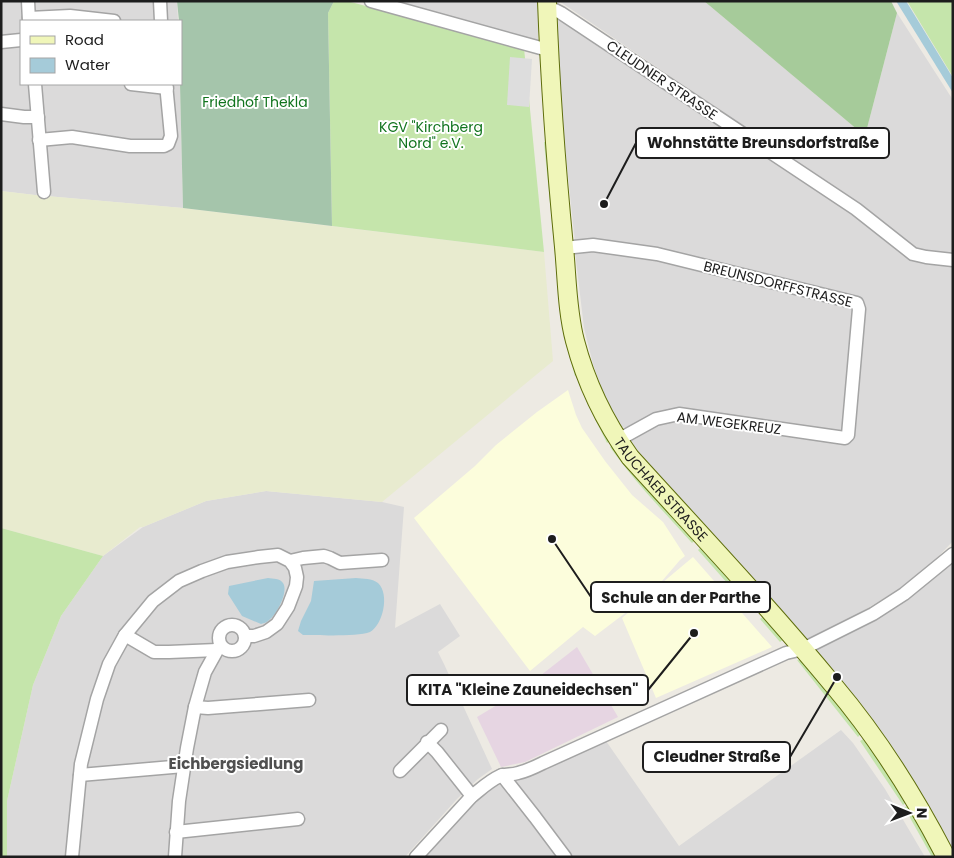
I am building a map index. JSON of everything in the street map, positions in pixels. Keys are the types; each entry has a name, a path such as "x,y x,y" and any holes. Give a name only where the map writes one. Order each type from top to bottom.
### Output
{"main road":[{"name":"TAUCHAER STRASSE","path":"547,6 548,50 570,315 575,340 586,375 600,409 630,457 835,687 908,789 946,857"}],"street":[{"path":"28,1 29,20 70,16 105,20"},
{"path":"160,1 161,20"},
{"path":"370,1 548,50"},
{"name":"CLEUDNER STRASSE","path":"547,6 561,13 848,204 914,254 926,258 953,260"},
{"path":"1,42 20,40"},
{"path":"35,85 44,192"},
{"path":"39,140 72,137 130,146 164,146 168,144 171,136 167,86 149,85"},
{"path":"1,114 38,117"},
{"name":"BREUNSDORFFSTRASSE","path":"564,248 593,245 658,254 857,303 859,308 848,435 845,438"},
{"name":"AM WEGEKREUZ","path":"618,440 656,419 679,414 845,438"},
{"path":"416,857 472,796 502,775 519,773 537,766 786,653 803,649 841,631 904,594 953,554"},
{"path":"72,857 81,764 97,699 109,664 125,635 154,601 179,582 202,571 227,562 259,557 278,555 290,561 295,568 297,577 296,586 288,607 277,624 266,632 254,636 245,636"},
{"path":"290,561 324,556 340,564 382,560"},
{"path":"125,635 154,652 219,648 230,651 236,650 242,647 245,642 245,636 243,630 233,624 222,628 218,639 219,648 205,672 184,766 174,857"},
{"path":"196,707 208,708 309,700"},
{"path":"400,770 441,730"},
{"path":"427,742 472,796"},
{"path":"80,775 184,766"},
{"path":"502,775 565,857"},
{"path":"176,832 298,819"}],"shaded area":[{"path":"1,1 177,1 178,20 20,20 20,85 180,85 183,208 1,191"},
{"path":"389,1 538,1 538,40"},
{"path":"559,1 704,1 865,136 897,13 953,100 953,256 919,250 841,192"},
{"path":"560,20 854,214 914,259 953,265 953,541 935,560 899,589 829,631 810,639 804,639 632,447 630,442 631,438 657,425 679,421 854,435 864,300 660,250 575,242 564,139 556,22"},
{"path":"510,57 532,59 529,107 507,105"},
{"path":"1,191 183,208 544,252 553,361 382,502 266,491 206,501 140,527 103,556 1,528"},
{"path":"593,250 656,257 850,305 854,311 844,428 839,432 684,410 627,428 621,427 603,393 584,328 575,252"},
{"path":"568,390 582,428 605,461 632,495 663,522 685,556 656,588 693,557 772,647 656,698 622,618 645,598 595,636 583,627 530,671 414,518 475,466 496,445"},
{"name":"Eichbergsiedlung","path":"266,491 382,502 404,507 395,628 440,604 460,636 438,652 492,769 478,779 457,799 405,857 7,857 7,801 33,685 61,616 103,556 143,527 206,501"},
{"path":"953,561 953,856 810,650"},
{"path":"577,647 618,717 525,762 501,767 477,717 522,690"},
{"path":"841,730 853,743 885,789 925,857 426,857 482,794 493,787 504,786 606,741 679,846"}],"green space":[{"name":"Friedhof Thekla","path":"177,1 334,1 328,13 332,226 183,208 180,85 182,85 182,20 179,20"},
{"name":"KGV \"Kirchberg Nord\" e.V.","path":"334,1 347,1 524,48 544,252 332,226 328,13"},
{"path":"704,1 891,1 897,13 865,136"},
{"path":"907,1 953,1 953,77"},
{"path":"544,142 547,142 578,374 575,376 565,341 561,317"},
{"path":"581,380 610,441 607,443 578,382"},
{"path":"613,445 695,540 692,543 629,472 610,447"},
{"path":"1,528 103,556 61,616 33,685 7,801 7,857 1,857"},
{"path":"701,547 741,589 736,593 698,550"},
{"path":"765,615 784,639 780,642 760,619"},
{"path":"797,660 804,661 862,733 858,737"},
{"path":"865,738 908,801 903,805 860,741"},
{"path":"911,806 940,857 932,857 904,807"}],"water":[{"path":"896,1 906,1 953,78 953,93"},
{"path":"268,578 282,581 284,592 281,604 275,614 267,622 261,624 242,616 228,594 229,586"},
{"path":"356,578 373,580 382,588 384,594 383,609 375,628 364,634 347,635 303,635 298,631 311,601 314,581"}],"place":[{"name":"Wohnstätte Breunsdorfstraße","path":"604,204"},
{"name":"Schule an der Parthe","path":"552,539"},
{"name":"KITA \"Kleine Zauneidechsen\"","path":"694,633"},
{"name":"Cleudner Straße","path":"837,677"}],"district":[{"name":"Eichbergsiedlung","path":"236,764"}]}
